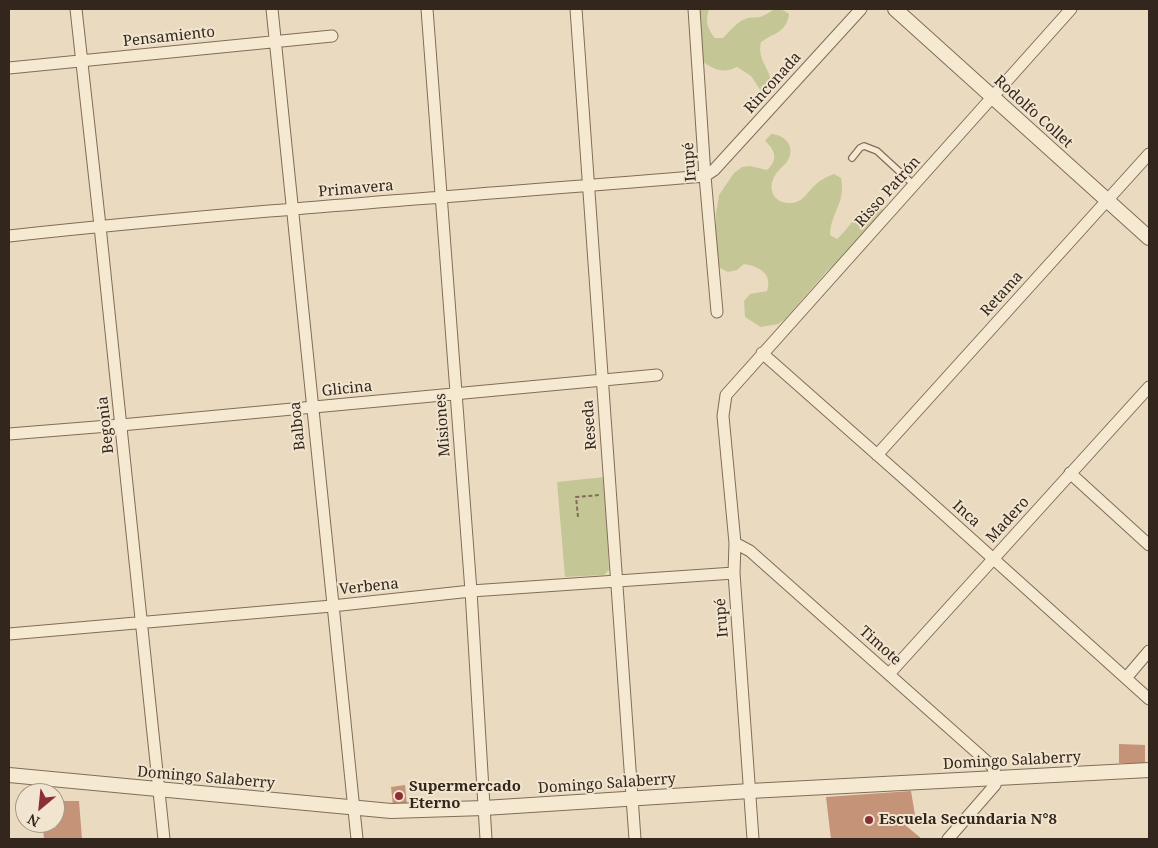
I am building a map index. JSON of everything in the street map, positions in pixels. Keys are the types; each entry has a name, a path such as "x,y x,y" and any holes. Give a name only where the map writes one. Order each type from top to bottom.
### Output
{"street":[{"name":"Begonia","path":"76,9 164,839"},
{"name":"Balboa","path":"272,9 311,407 357,839"},
{"name":"Misiones","path":"427,9 471,591 486,839"},
{"name":"Reseda","path":"576,9 634,839"},
{"name":"Irupé","path":"694,9 705,176 717,312"},
{"name":"Rinconada","path":"705,176 714,170 861,9"},
{"name":"Rodolfo Collet","path":"895,9 1149,238"},
{"name":"Risso Patrón","path":"726,395 1071,9"},
{"name":"Pensamiento","path":"9,68 332,36"},
{"name":"Retama","path":"877,455 1149,154"},
{"name":"Primavera","path":"9,236 100,226 442,196 705,176"},
{"name":"Inca","path":"762,353 1149,699"},
{"name":"Glicina","path":"9,434 657,375"},
{"name":"Madero","path":"889,674 1148,389"},
{"name":"Irupé","path":"726,395 723,416 735,543 734,573 753,839"},
{"path":"1070,473 1149,545"},
{"name":"Timote","path":"735,543 750,551 992,766 997,778"},
{"name":"Verbena","path":"9,634 332,606 471,591 734,573"},
{"path":"1126,678 1149,651"},
{"name":"Domingo Salaberry","path":"9,775 391,811 484,808 750,791 1149,770"},
{"path":"948,839 991,791 997,778"}],"lane":[{"path":"852,158 860,148 864,146 870,147 877,151 914,185"}],"path":[{"path":"578,517 576,497 610,494"}],"green space":[{"path":"695,9 709,9 708,25 715,38 723,38 734,26 744,19 760,17 777,9 789,14 786,25 783,28 761,42 761,56 770,77 770,91 761,91 751,76 737,67 726,71 716,69 696,58"},
{"path":"771,134 786,140 791,153 773,179 773,193 778,199 787,203 796,202 803,198 819,182 834,174 841,178 842,195 830,235 837,239 863,211 869,208 876,206 883,210 883,219 827,271 785,319 778,324 761,327 745,317 744,301 750,294 767,291 768,280 763,272 750,265 744,264 737,270 728,272 720,268 716,261 716,213 719,195 734,173 742,167 750,166 767,170 771,166 774,156 772,148 765,141"},
{"path":"604,477 609,570 604,575 565,577 557,482"}],"building":[{"path":"1119,744 1145,745 1145,764 1119,763"},
{"name":"Supermercado Eterno","path":"405,785 407,805 393,806 391,787"},
{"name":"Escuela Secundaria N°8","path":"911,791 915,815 905,825 922,839 831,839 826,797"},
{"path":"65,801 79,801 82,839 44,839 43,833 65,833"}],"place":[{"name":"Supermercado Eterno","path":"399,796"},
{"name":"Escuela Secundaria N°8","path":"869,820"}]}
